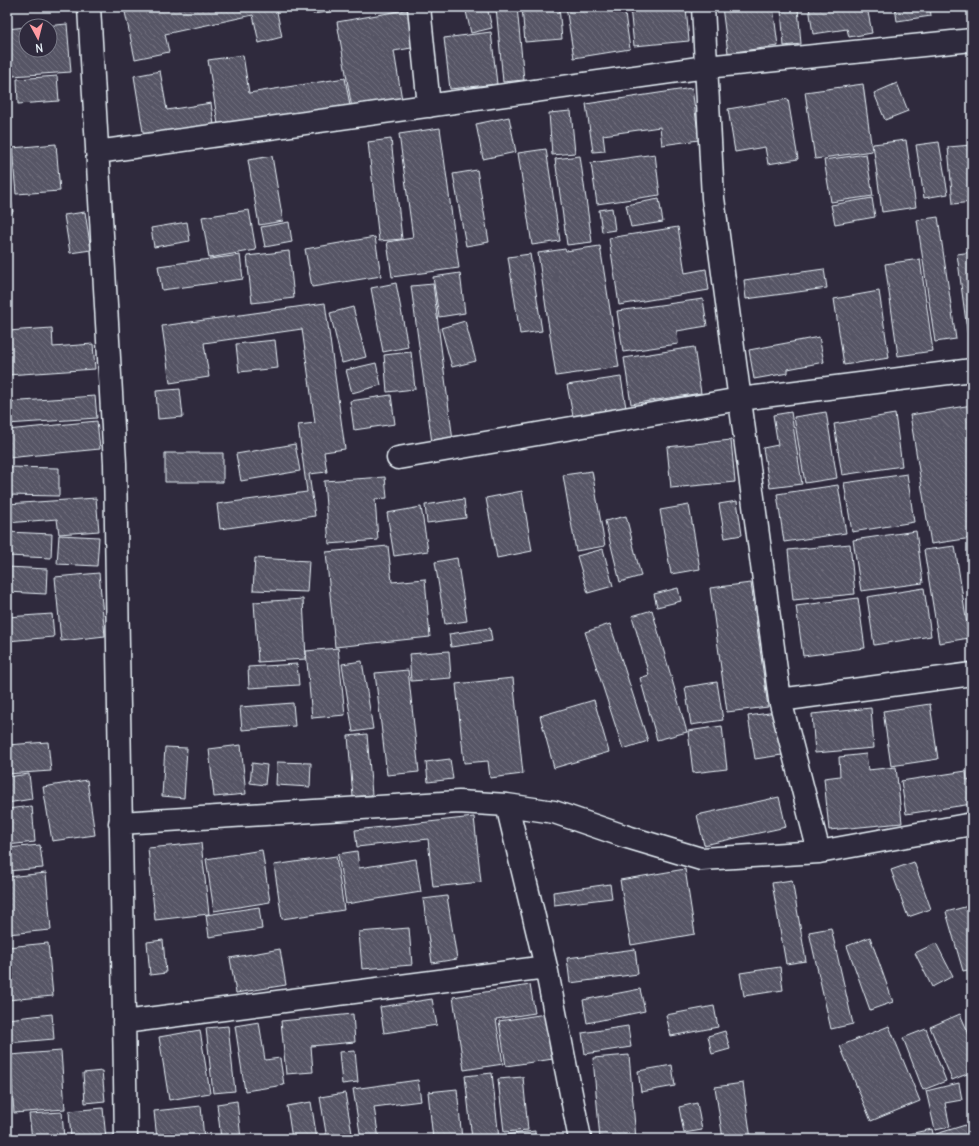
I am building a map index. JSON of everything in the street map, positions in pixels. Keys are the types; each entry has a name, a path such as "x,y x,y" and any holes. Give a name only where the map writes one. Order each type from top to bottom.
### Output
{"street":[{"path":"89,7 115,463 126,1139"},
{"path":"419,7 429,106"},
{"path":"703,7 713,198 780,700 819,852"},
{"path":"97,152 706,67 972,40"},
{"path":"398,458 740,399 972,370"},
{"path":"780,700 972,674"},
{"path":"120,823 458,802 507,805 554,812 624,836 701,859 819,852 972,824"},
{"path":"507,805 546,967 580,1139"},
{"path":"124,1022 546,967"}],"building":[{"path":"147,7 276,7 282,37 259,43 253,15 165,34 169,52 135,59 125,12"},
{"path":"312,7 360,7 313,14"},
{"path":"465,7 487,7 492,28 471,33"},
{"path":"496,7 517,7 524,80 503,82"},
{"path":"522,7 559,7 562,39 525,42"},
{"path":"566,7 624,7 630,49 574,58"},
{"path":"630,7 686,7 689,41 634,46"},
{"path":"722,7 773,7 778,46 728,53"},
{"path":"809,7 867,7 872,33 849,37 847,29 813,34"},
{"path":"895,7 930,7 931,16 897,21"},
{"path":"798,8 801,44 784,46 781,10"},
{"path":"411,9 417,47 394,51 403,106 353,114 337,22"},
{"path":"67,24 71,72 12,76 12,86 7,87 7,29 18,28 18,58 58,58 58,25"},
{"path":"491,32 497,84 450,89 444,38"},
{"path":"243,55 249,93 345,78 351,111 219,131 208,60"},
{"path":"160,71 167,110 211,103 215,132 145,144 134,76"},
{"path":"57,76 59,101 18,104 17,79"},
{"path":"897,83 908,111 885,120 874,93"},
{"path":"863,84 872,151 815,159 805,92"},
{"path":"692,88 699,140 662,145 660,127 603,135 605,151 593,152 586,104"},
{"path":"788,99 798,159 768,164 765,147 735,152 728,109"},
{"path":"571,111 575,153 552,155 549,113"},
{"path":"509,117 516,152 483,159 476,124"},
{"path":"440,128 459,268 392,277 387,242 413,238 399,134"},
{"path":"391,139 402,239 379,241 368,142"},
{"path":"906,140 916,207 882,212 873,144"},
{"path":"939,142 948,194 924,198 916,145"},
{"path":"56,144 60,191 16,194 12,148"},
{"path":"972,145 972,202 953,204 948,147"},
{"path":"546,149 560,241 532,245 518,153"},
{"path":"655,154 660,195 597,204 591,163"},
{"path":"866,154 873,196 831,202 824,160"},
{"path":"272,156 283,221 259,225 248,160"},
{"path":"580,156 592,242 567,245 555,159"},
{"path":"477,170 489,242 466,246 453,174"},
{"path":"7,190 10,190 13,212 7,213"},
{"path":"872,198 875,217 835,224 831,205"},
{"path":"659,199 663,222 631,227 626,205"},
{"path":"612,208 615,230 602,232 599,210"},
{"path":"249,210 256,250 209,258 202,217"},
{"path":"85,212 91,250 70,253 64,215"},
{"path":"938,217 956,339 935,342 917,220"},
{"path":"187,222 190,241 154,247 151,228"},
{"path":"289,222 292,242 265,247 261,227"},
{"path":"678,227 685,273 706,269 709,290 619,305 609,238"},
{"path":"375,237 381,276 312,287 305,249"},
{"path":"600,246 619,367 556,376 538,253"},
{"path":"289,251 294,298 252,303 247,256"},
{"path":"972,252 972,345 969,345 957,254"},
{"path":"530,254 542,331 520,334 508,257"},
{"path":"240,255 243,279 162,290 158,266"},
{"path":"920,259 933,351 898,356 885,264"},
{"path":"824,269 827,288 746,299 744,280"},
{"path":"460,273 465,313 439,317 433,277"},
{"path":"396,283 408,347 383,352 371,288"},
{"path":"433,284 453,441 432,443 411,286"},
{"path":"879,291 889,358 844,365 834,299"},
{"path":"703,299 707,326 677,331 678,344 623,352 617,311"},
{"path":"325,303 345,449 324,452 327,472 309,474 315,516 220,529 217,504 307,492 298,425 315,423 302,329 204,343 209,377 170,383 162,326"},
{"path":"353,307 366,357 342,363 330,313"},
{"path":"465,321 476,361 452,367 441,328"},
{"path":"52,328 53,347 93,344 95,369 7,375 7,331"},
{"path":"819,337 824,362 788,369 788,373 754,379 749,350"},
{"path":"275,340 278,368 239,372 236,344"},
{"path":"694,347 701,393 631,404 624,358"},
{"path":"411,352 415,389 387,392 384,355"},
{"path":"376,363 381,385 352,393 346,370"},
{"path":"621,377 626,408 573,416 567,385"},
{"path":"180,389 183,417 158,419 156,391"},
{"path":"391,395 395,424 354,430 350,401"},
{"path":"95,396 97,418 7,424 7,402"},
{"path":"972,405 972,538 931,544 910,415"},
{"path":"791,412 802,484 770,488 763,448 778,445 773,415"},
{"path":"826,412 837,478 805,483 794,417"},
{"path":"895,414 902,466 842,475 834,424"},
{"path":"97,421 100,449 7,458 7,430"},
{"path":"731,440 735,482 671,488 667,447"},
{"path":"295,444 300,471 241,481 236,454"},
{"path":"165,453 223,453 223,482 165,482"},
{"path":"7,467 59,468 59,496 7,495"},
{"path":"592,471 605,546 576,551 563,475"},
{"path":"907,474 914,522 852,532 844,483"},
{"path":"385,477 387,498 375,499 378,540 329,544 324,481"},
{"path":"838,485 846,533 784,542 777,494"},
{"path":"522,491 532,551 497,558 486,498"},
{"path":"96,498 99,531 59,534 57,519 7,523 7,504"},
{"path":"464,499 466,518 427,523 425,505"},
{"path":"737,501 742,535 725,538 719,504"},
{"path":"689,505 700,569 671,574 660,510"},
{"path":"421,507 428,551 394,556 387,513"},
{"path":"626,516 641,576 620,582 605,521"},
{"path":"916,531 923,583 861,591 853,540"},
{"path":"7,532 52,534 51,558 7,556"},
{"path":"59,535 99,537 97,566 57,564"},
{"path":"850,544 855,594 793,600 788,550"},
{"path":"388,546 392,582 425,579 430,637 335,647 326,552"},
{"path":"955,546 969,638 939,643 924,550"},
{"path":"603,549 613,586 588,593 577,556"},
{"path":"255,558 309,561 307,592 253,590"},
{"path":"457,558 467,621 445,624 435,562"},
{"path":"7,567 47,569 46,594 7,592"},
{"path":"99,573 105,636 61,641 55,577"},
{"path":"751,583 768,707 727,712 710,588"},
{"path":"678,588 681,601 657,607 654,594"},
{"path":"924,588 931,636 874,645 867,597"},
{"path":"858,598 865,648 803,656 796,606"},
{"path":"303,599 306,659 258,662 254,602"},
{"path":"652,610 687,732 657,740 640,678 649,675 632,616"},
{"path":"52,614 54,637 7,641 7,617"},
{"path":"610,624 648,741 623,749 585,632"},
{"path":"490,628 492,641 451,647 449,634"},
{"path":"338,648 345,715 312,718 306,651"},
{"path":"449,651 451,678 411,681 409,654"},
{"path":"8,652 8,674 7,674"},
{"path":"362,661 373,729 353,732 342,664"},
{"path":"297,664 299,685 249,688 248,667"},
{"path":"408,670 419,772 387,775 375,673"},
{"path":"513,678 523,774 490,778 488,761 464,763 456,684"},
{"path":"717,682 723,720 691,725 685,687"},
{"path":"972,697 972,718 971,719 967,698"},
{"path":"594,700 609,752 554,768 540,716"},
{"path":"293,703 295,726 242,730 240,707"},
{"path":"930,704 938,759 891,766 883,711"},
{"path":"871,708 874,748 815,753 812,714"},
{"path":"776,712 782,755 755,759 748,716"},
{"path":"722,726 727,769 693,773 688,731"},
{"path":"367,734 372,795 353,797 348,736"},
{"path":"48,742 51,771 7,774 7,745"},
{"path":"241,745 246,794 214,797 209,749"},
{"path":"165,747 187,748 184,798 162,796"},
{"path":"866,754 868,770 896,767 902,823 829,830 824,778 840,776 839,757"},
{"path":"450,759 453,779 428,782 426,762"},
{"path":"277,762 311,763 310,787 276,785"},
{"path":"252,763 267,765 265,785 250,783"},
{"path":"966,771 967,780 972,779 972,804 906,814 901,781"},
{"path":"29,774 32,799 7,803 7,777"},
{"path":"87,780 95,835 52,841 43,787"},
{"path":"779,797 786,827 704,845 697,815"},
{"path":"32,806 35,842 7,845 7,809"},
{"path":"474,817 481,882 433,887 428,839 357,847 355,830"},
{"path":"201,843 209,914 155,920 148,848"},
{"path":"40,845 43,868 7,871 7,848"},
{"path":"262,850 270,902 214,911 206,859"},
{"path":"357,851 359,868 416,859 421,892 346,904 338,854"},
{"path":"336,856 344,910 282,919 274,865"},
{"path":"914,862 931,909 908,917 891,870"},
{"path":"685,869 695,934 631,945 620,880"},
{"path":"46,873 51,930 7,934 7,877"},
{"path":"792,880 806,961 786,964 772,883"},
{"path":"610,884 612,898 554,905 553,892"},
{"path":"447,896 457,959 432,963 423,899"},
{"path":"972,905 972,969 963,971 946,912"},
{"path":"259,907 262,929 209,937 206,915"},
{"path":"409,928 412,965 362,969 359,932"},
{"path":"831,928 853,1024 831,1029 809,932"},
{"path":"870,937 893,1002 870,1010 847,946"},
{"path":"163,940 166,973 150,975 147,942"},
{"path":"48,943 53,996 7,1000 7,947"},
{"path":"936,943 953,976 932,987 915,953"},
{"path":"280,949 286,985 236,993 230,958"},
{"path":"635,949 638,974 570,983 567,958"},
{"path":"780,967 783,990 744,996 740,973"},
{"path":"530,985 535,1013 496,1019 503,1064 464,1070 453,997"},
{"path":"640,989 645,1011 587,1023 583,1000"},
{"path":"432,999 437,1025 384,1033 380,1007"},
{"path":"714,1006 718,1027 671,1036 666,1015"},
{"path":"52,1014 54,1039 7,1043 7,1019"},
{"path":"353,1014 355,1042 311,1046 313,1072 286,1074 281,1021"},
{"path":"546,1014 553,1059 506,1066 499,1021"},
{"path":"960,1014 972,1041 972,1072 952,1080 930,1027"},
{"path":"259,1022 265,1060 280,1058 284,1085 245,1091 235,1026"},
{"path":"228,1026 235,1091 213,1093 206,1028"},
{"path":"628,1026 631,1047 585,1054 582,1033"},
{"path":"889,1026 920,1101 871,1121 840,1046"},
{"path":"926,1029 946,1081 923,1090 903,1038"},
{"path":"200,1030 210,1093 169,1100 159,1037"},
{"path":"725,1031 730,1049 712,1054 708,1036"},
{"path":"61,1051 65,1109 14,1113 10,1055"},
{"path":"355,1051 358,1082 342,1084 339,1052"},
{"path":"629,1055 636,1139 600,1139 593,1058"},
{"path":"672,1065 675,1086 641,1092 638,1071"},
{"path":"102,1071 105,1101 85,1103 83,1073"},
{"path":"492,1073 499,1139 472,1139 465,1076"},
{"path":"523,1077 528,1130 504,1132 498,1079"},
{"path":"418,1080 421,1101 374,1107 379,1139 361,1139 353,1089"},
{"path":"743,1083 751,1139 723,1139 715,1087"},
{"path":"959,1083 962,1100 945,1103 950,1127 935,1130 926,1091"},
{"path":"457,1089 462,1139 433,1139 428,1092"},
{"path":"345,1093 353,1139 327,1139 320,1097"},
{"path":"237,1101 241,1139 221,1139 217,1104"},
{"path":"311,1102 317,1139 292,1139 287,1106"},
{"path":"697,1103 702,1130 684,1133 679,1107"},
{"path":"201,1106 204,1139 157,1139 154,1111"},
{"path":"103,1108 106,1139 71,1139 69,1111"},
{"path":"62,1112 64,1139 32,1139 29,1114"},
{"path":"972,1123 972,1139 937,1139 936,1134"},
{"path":"932,1129 934,1139 910,1139 909,1134"},
{"path":"535,1131 535,1139 505,1139 504,1135"},
{"path":"866,1135 867,1139 839,1139"}]}
